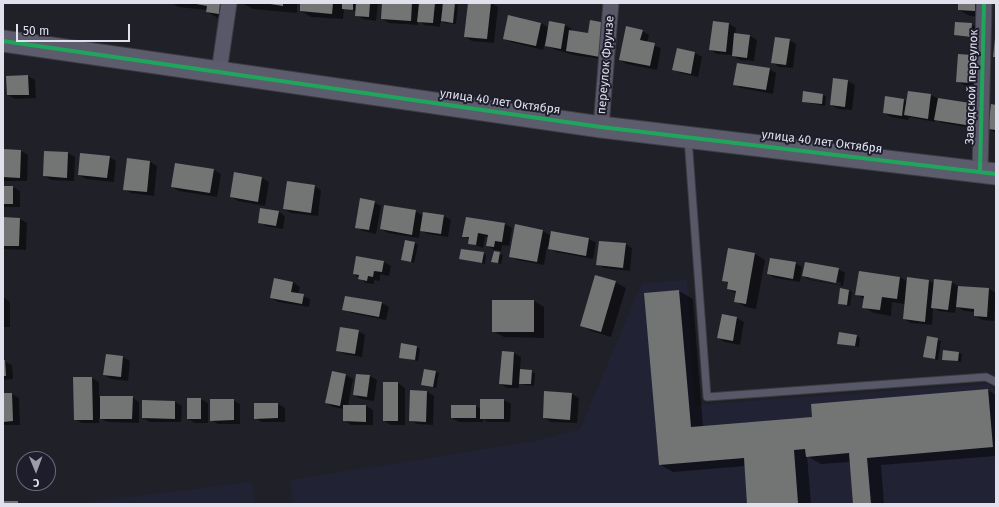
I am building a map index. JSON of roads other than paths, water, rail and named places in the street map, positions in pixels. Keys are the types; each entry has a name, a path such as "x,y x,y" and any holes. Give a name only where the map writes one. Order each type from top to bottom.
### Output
{"street":[{"path":"219,72 229,3"},
{"name":"переулок Фрунзе","path":"601,127 611,3"},
{"name":"Заводской переулок","path":"984,3 988,173"},
{"name":"улица 40 лет Октября","path":"3,41 601,127 688,136 988,173"}],"lane":[{"path":"688,136 707,397 986,377 996,382"}]}
